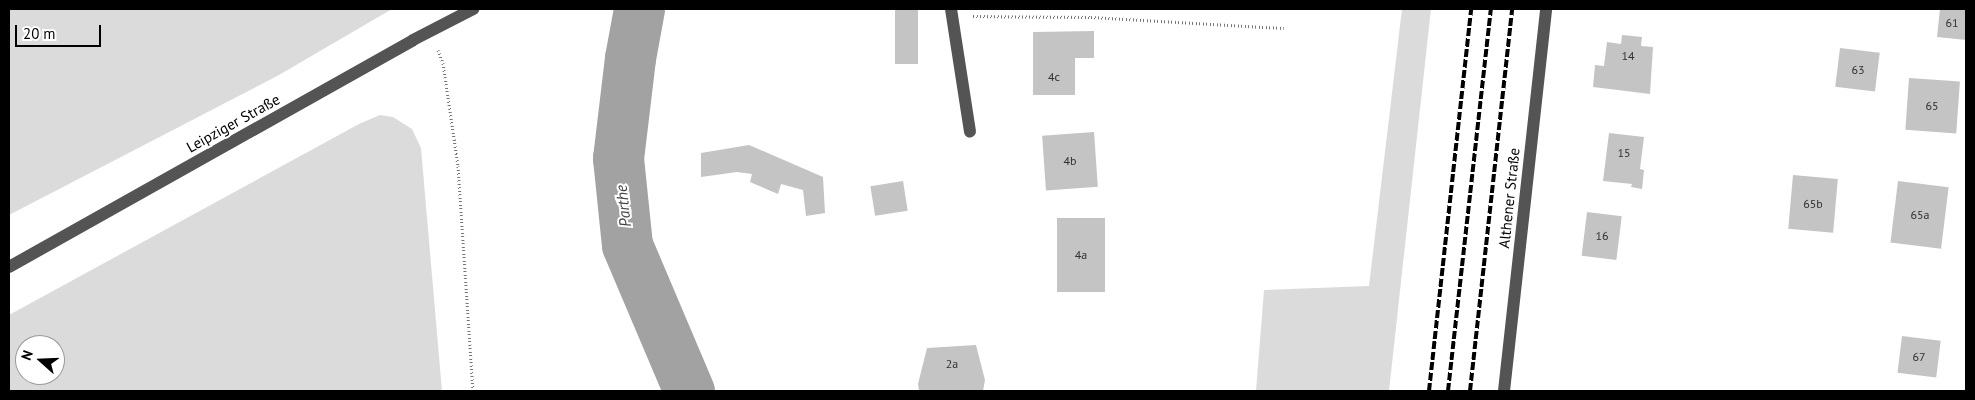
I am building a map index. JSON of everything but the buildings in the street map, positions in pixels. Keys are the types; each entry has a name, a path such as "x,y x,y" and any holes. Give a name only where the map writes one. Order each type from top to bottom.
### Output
{"street":[{"name":"Leipziger Straße","path":"9,267 413,40 473,9"},
{"name":"Althener Straße","path":"1504,391 1546,9"},
{"path":"952,12 970,132"}],"path":[{"path":"952,12 1091,17 1284,28"},
{"path":"430,31 443,63 458,166 473,391"}],"shaded area":[{"path":"9,9 392,9 279,75 9,215"},
{"path":"1402,9 1431,9 1389,391 1256,391 1264,290 1369,286"},
{"path":"380,115 393,117 412,129 421,148 442,391 9,391 9,315 359,124"}],"waterway":[{"name":"Parthe","path":"639,9 630,58 618,158 627,245 689,391"}],"railway":[{"path":"1429,391 1471,9"},
{"path":"1448,391 1491,9"},
{"path":"1470,391 1512,9"}]}
